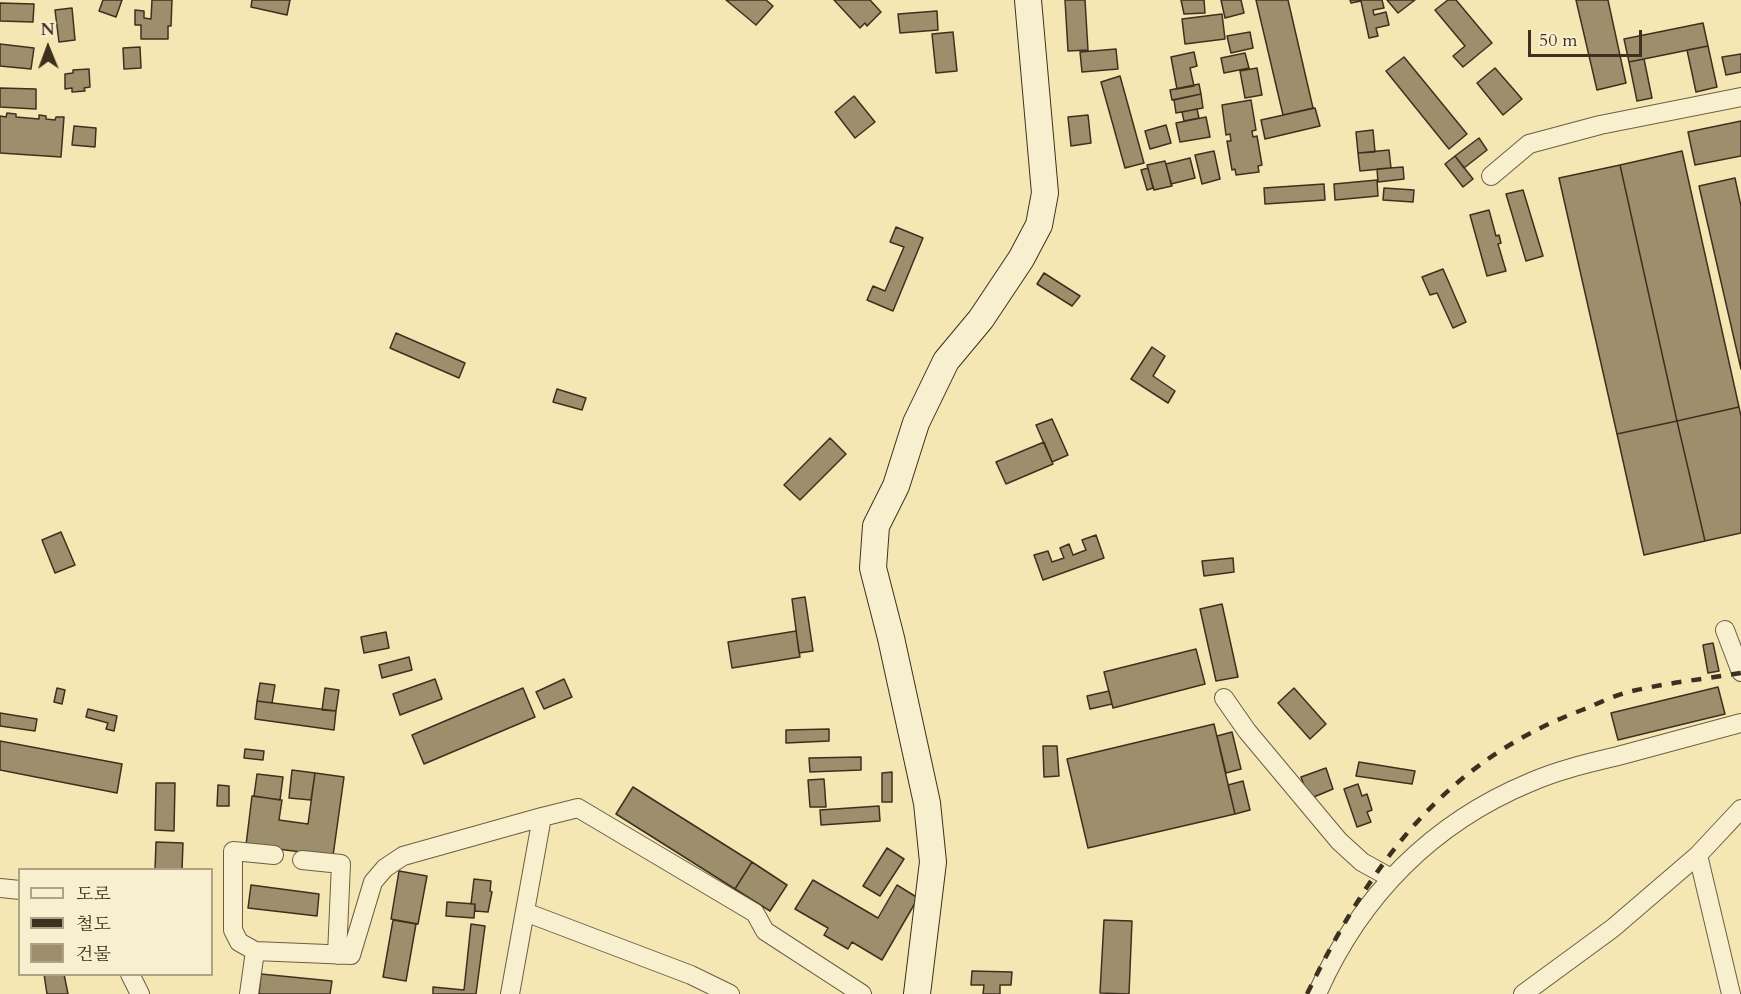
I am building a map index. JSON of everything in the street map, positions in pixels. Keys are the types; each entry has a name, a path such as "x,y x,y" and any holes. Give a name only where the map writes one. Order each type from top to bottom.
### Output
{"street":[{"path":"917,994 933,862 927,803 891,638 873,568 876,526 896,486 916,423 946,361 981,319 1039,225 1045,193 1028,0"},
{"path":"1491,176 1529,144 1600,124 1741,97"},
{"path":"1725,630 1741,672"},
{"path":"1224,698 1247,730 1339,841 1362,862 1391,878"},
{"path":"1317,994 1355,926 1391,878 1445,829 1473,809 1531,781 1741,723"},
{"path":"274,855 233,851 233,930 239,942 255,951 351,955 373,882 385,868 403,856 578,808 755,913 765,931 862,994"},
{"path":"1523,994 1613,928 1698,855 1741,809"},
{"path":"510,994 542,817"},
{"path":"1698,855 1731,994"},
{"path":"302,860 341,864 337,955"},
{"path":"0,888 18,890"},
{"path":"525,912 691,975 730,994"},
{"path":"249,994 255,951"},
{"path":"691,975 702,994"},
{"path":"131,976 140,994"}],"building":[{"path":"103,0 122,0 116,17 99,11"},
{"path":"152,0 172,0 168,39 141,39 141,25 135,25 135,10 144,11 144,18 151,19"},
{"path":"252,0 290,0 287,15 251,7"},
{"path":"726,0 766,0 773,6 756,25"},
{"path":"834,0 870,0 881,12 867,26 865,23 860,28"},
{"path":"1065,0 1085,0 1088,50 1068,51"},
{"path":"1181,0 1204,0 1205,13 1184,14"},
{"path":"1221,0 1241,0 1244,13 1225,18"},
{"path":"1256,0 1288,0 1313,108 1283,115"},
{"path":"1350,0 1382,0 1384,8 1373,10 1374,15 1386,12 1389,25 1376,28 1378,36 1369,38 1361,1 1351,3"},
{"path":"1387,0 1415,0 1398,13"},
{"path":"1448,0 1456,0 1492,43 1463,67 1453,56 1465,46 1435,10"},
{"path":"1576,0 1608,0 1626,83 1597,90"},
{"path":"0,3 34,4 33,22 0,21"},
{"path":"72,8 75,40 59,42 55,10"},
{"path":"937,11 938,30 900,33 898,14"},
{"path":"1222,14 1225,39 1185,44 1182,19"},
{"path":"1703,23 1708,46 1629,62 1624,39"},
{"path":"953,32 957,71 936,73 932,34"},
{"path":"1250,32 1253,48 1231,53 1227,36"},
{"path":"0,44 34,48 31,69 0,66"},
{"path":"1708,46 1717,87 1696,92 1687,50"},
{"path":"140,47 141,68 124,69 123,48"},
{"path":"1116,49 1118,69 1082,72 1080,52"},
{"path":"1194,52 1197,66 1190,68 1194,86 1177,89 1171,57"},
{"path":"1245,53 1249,68 1224,73 1221,58"},
{"path":"1741,54 1741,72 1726,75 1722,57"},
{"path":"1404,57 1467,134 1449,149 1386,71"},
{"path":"1644,59 1652,98 1637,101 1629,62"},
{"path":"1257,68 1262,95 1245,98 1240,71"},
{"path":"1495,68 1522,99 1503,115 1477,83"},
{"path":"89,69 90,87 84,88 85,91 72,92 72,88 65,89 65,74 73,73 73,70"},
{"path":"1120,76 1144,163 1125,168 1101,82"},
{"path":"1199,84 1201,94 1172,100 1170,90"},
{"path":"0,88 36,89 36,109 0,107"},
{"path":"1201,94 1203,108 1176,113 1174,100"},
{"path":"854,96 875,122 855,138 835,112"},
{"path":"1251,100 1256,130 1252,131 1253,137 1257,136 1262,165 1258,166 1259,172 1236,175 1235,169 1232,170 1227,141 1231,141 1230,134 1226,135 1222,105"},
{"path":"1315,108 1320,126 1265,139 1261,120"},
{"path":"1197,109 1199,118 1184,121 1182,112"},
{"path":"7,113 16,114 16,117 39,119 39,115 55,120 56,117 64,117 61,157 0,153 0,116 6,117"},
{"path":"1088,115 1091,143 1071,146 1068,117"},
{"path":"1206,117 1210,137 1180,142 1176,123"},
{"path":"1741,121 1741,156 1695,165 1688,132"},
{"path":"1166,125 1171,143 1150,149 1145,131"},
{"path":"74,126 96,128 95,147 72,145"},
{"path":"1373,130 1375,152 1358,153 1356,132"},
{"path":"1479,138 1487,150 1464,168 1455,156"},
{"path":"1389,150 1391,168 1360,171 1358,153"},
{"path":"1214,151 1220,179 1202,184 1195,155"},
{"path":"1682,151 1739,407 1677,421 1620,165"},
{"path":"1455,156 1473,179 1463,187 1445,164"},
{"path":"1190,158 1195,178 1171,184 1166,164"},
{"path":"1165,161 1172,186 1154,190 1147,165"},
{"path":"1620,165 1677,421 1617,434 1559,178"},
{"path":"1403,167 1404,179 1378,182 1377,169"},
{"path":"1148,168 1153,188 1147,190 1141,170"},
{"path":"1735,178 1741,206 1741,369 1699,186"},
{"path":"1377,180 1378,196 1335,200 1334,184"},
{"path":"1324,184 1325,200 1265,204 1264,188"},
{"path":"1384,188 1414,190 1413,202 1383,200"},
{"path":"1523,190 1543,256 1526,261 1506,194"},
{"path":"1489,210 1496,236 1499,235 1501,243 1498,244 1506,271 1487,276 1470,215"},
{"path":"896,227 923,238 893,311 867,300 873,286 885,291 904,247 890,242"},
{"path":"1443,269 1466,322 1453,328 1437,293 1430,295 1422,277"},
{"path":"1044,273 1080,296 1072,306 1037,284"},
{"path":"396,333 465,363 459,378 390,348"},
{"path":"1152,347 1165,356 1153,376 1175,391 1168,403 1131,379"},
{"path":"557,389 586,398 582,410 553,402"},
{"path":"1739,407 1741,416 1741,533 1705,541 1677,421"},
{"path":"1052,419 1068,455 1052,462 1036,425"},
{"path":"1677,421 1705,541 1644,555 1617,434"},
{"path":"830,438 846,454 800,500 784,485"},
{"path":"1044,442 1053,464 1006,484 996,462"},
{"path":"61,532 75,565 55,573 42,540"},
{"path":"1096,535 1104,558 1043,580 1034,555 1048,551 1052,562 1064,558 1060,548 1069,544 1073,555 1086,550 1082,540"},
{"path":"1233,558 1234,572 1204,576 1202,561"},
{"path":"805,597 813,651 799,653 792,599"},
{"path":"1222,604 1238,677 1216,681 1200,609"},
{"path":"796,631 800,657 732,668 728,642"},
{"path":"386,632 389,648 364,653 361,637"},
{"path":"1713,643 1719,671 1708,673 1703,645"},
{"path":"1196,649 1205,684 1113,708 1104,672"},
{"path":"409,657 412,670 382,678 379,665"},
{"path":"435,679 442,699 400,715 393,694"},
{"path":"564,679 572,697 544,709 536,692"},
{"path":"260,683 275,685 272,703 257,701"},
{"path":"1718,687 1725,714 1618,740 1611,713"},
{"path":"57,688 65,690 62,704 54,702"},
{"path":"325,688 339,690 336,711 322,710"},
{"path":"523,688 535,717 424,764 412,735"},
{"path":"1294,688 1326,724 1310,739 1278,703"},
{"path":"1109,691 1112,704 1090,709 1087,696"},
{"path":"257,701 336,711 334,730 255,719"},
{"path":"88,709 117,716 114,731 106,729 108,723 86,717"},
{"path":"0,713 37,719 35,731 0,726"},
{"path":"1214,724 1235,814 1088,848 1067,759"},
{"path":"829,729 829,741 786,743 786,730"},
{"path":"1232,732 1241,769 1226,773 1217,736"},
{"path":"0,741 122,764 117,793 0,770"},
{"path":"1043,746 1057,746 1059,776 1044,777"},
{"path":"245,749 264,751 263,760 244,758"},
{"path":"861,757 861,770 810,772 809,758"},
{"path":"1359,762 1415,771 1412,784 1356,776"},
{"path":"1326,768 1333,789 1309,799 1301,777"},
{"path":"292,770 315,773 311,800 289,798"},
{"path":"892,772 892,802 882,802 882,773"},
{"path":"315,773 344,777 333,856 246,845 252,796 282,800 279,820 308,824"},
{"path":"257,774 283,777 280,800 254,796"},
{"path":"824,779 826,807 810,807 808,780"},
{"path":"1243,781 1250,810 1235,814 1228,785"},
{"path":"156,783 175,783 174,831 155,830"},
{"path":"1358,784 1362,796 1367,794 1372,810 1367,812 1371,822 1357,827 1344,789"},
{"path":"218,785 229,786 229,806 217,806"},
{"path":"633,787 752,862 735,889 616,814"},
{"path":"879,806 880,821 821,825 820,810"},
{"path":"156,842 183,843 182,868 155,868"},
{"path":"887,848 904,859 880,896 863,886"},
{"path":"752,862 787,885 770,911 735,889"},
{"path":"399,871 427,876 418,924 391,919"},
{"path":"474,879 491,881 490,891 492,892 488,912 475,911 475,904 471,904"},
{"path":"813,880 878,918 897,885 918,898 882,960 852,942 848,949 824,935 828,928 795,909"},
{"path":"251,885 319,894 317,916 248,908"},
{"path":"447,902 475,904 474,918 446,916"},
{"path":"393,920 416,924 406,981 383,977"},
{"path":"1104,920 1132,921 1129,994 1100,993"},
{"path":"471,924 485,926 476,994 433,994 433,987 464,990"},
{"path":"972,971 1012,972 1011,985 1000,985 1000,994 983,994 984,985 971,985"},
{"path":"261,974 332,981 330,994 259,994"},
{"path":"44,976 64,976 68,994 47,994"}],"railway":[{"path":"1307,994 1331,947 1385,861 1416,823 1451,789 1489,758 1533,732 1622,694 1656,686 1741,673"}]}
